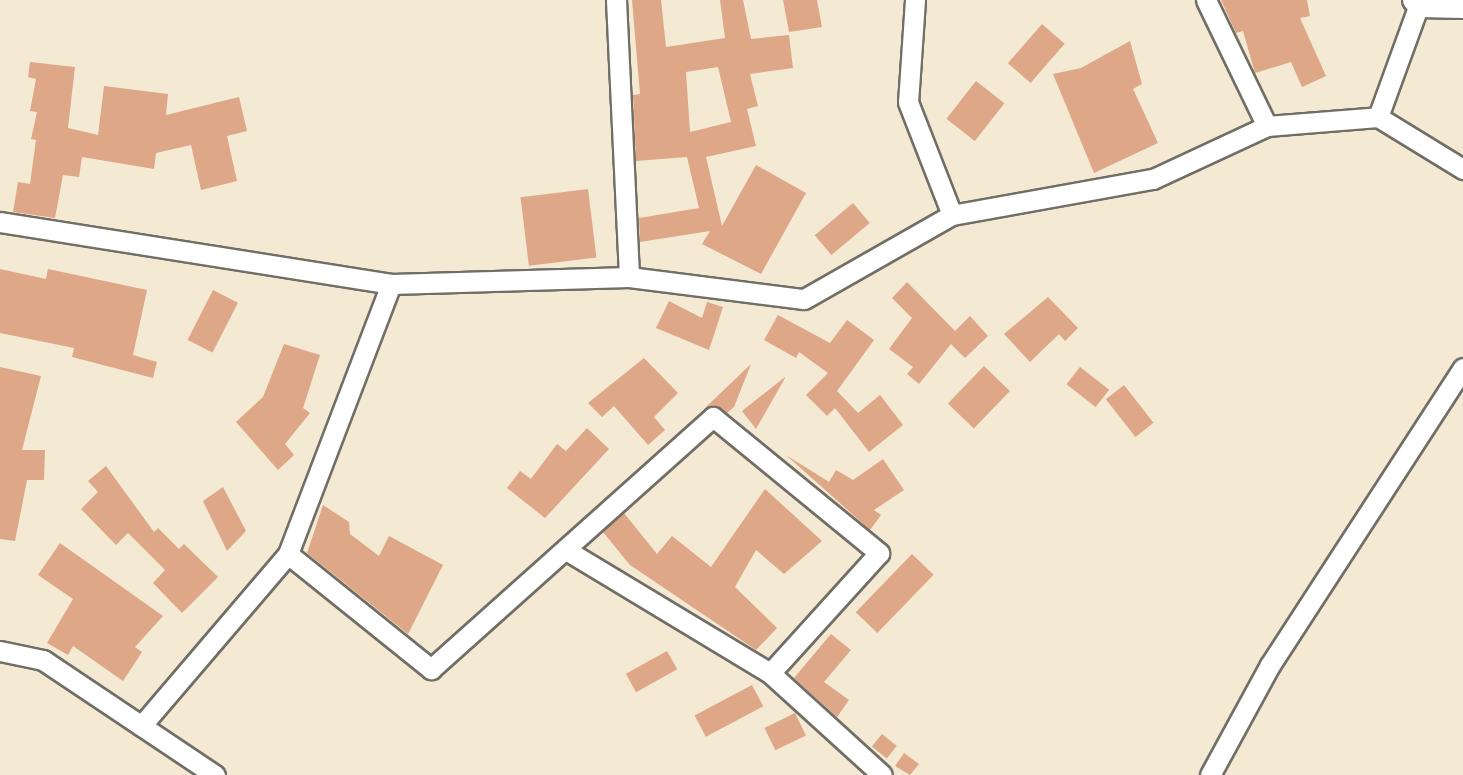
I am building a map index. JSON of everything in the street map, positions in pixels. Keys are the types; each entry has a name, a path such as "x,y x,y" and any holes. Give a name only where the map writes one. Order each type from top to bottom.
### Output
{"street":[{"path":"616,0 629,277"},
{"path":"915,0 908,102 952,215"},
{"path":"1206,0 1268,126"},
{"path":"1378,117 1415,3 1463,8"},
{"path":"0,222 391,284 629,277 804,299 952,215 1153,179 1268,126 1378,117 1463,169"},
{"path":"141,726 288,554 391,284"},
{"path":"1210,775 1270,665 1463,368"},
{"path":"288,554 431,669 713,417 879,553 770,673"},
{"path":"566,550 770,673 882,775"},
{"path":"0,651 43,660 215,775"}],"building":[{"path":"632,0 661,0 666,47 725,38 720,0 743,0 751,39 789,35 793,68 750,74 758,106 747,109 756,146 706,157 722,226 756,165 806,193 761,274 702,244 710,231 640,242 639,218 699,208 687,157 636,161 633,95 640,94","holes":["718,67 731,122 690,132 686,72"]},
{"path":"783,0 817,0 822,27 789,32"},
{"path":"1221,0 1307,0 1310,16 1300,18 1326,76 1302,87 1291,62 1255,73 1243,31 1236,33"},
{"path":"1042,24 1065,44 1031,83 1008,63"},
{"path":"1130,41 1142,84 1133,89 1158,143 1094,173 1053,74 1081,68"},
{"path":"30,62 75,67 68,128 98,135 104,86 168,94 166,115 239,97 247,131 227,136 237,181 201,190 191,145 156,153 154,169 82,157 79,177 63,175 55,218 13,212 18,182 30,184 36,140 31,139 37,112 30,111 36,79 28,77"},
{"path":"976,81 1004,103 975,141 946,119"},
{"path":"588,189 596,257 529,266 521,197"},
{"path":"853,203 870,223 831,255 815,235"},
{"path":"0,269 46,279 48,269 147,290 133,355 157,362 153,378 72,357 74,348 0,333"},
{"path":"907,282 955,331 970,316 988,336 965,358 951,344 919,384 907,374 913,367 889,349 912,318 892,298"},
{"path":"213,290 238,303 213,353 188,340"},
{"path":"1048,297 1078,328 1065,341 1059,334 1030,362 1004,334"},
{"path":"669,301 702,318 707,302 723,307 709,350 656,328"},
{"path":"778,315 830,343 847,320 874,340 837,391 858,413 880,395 903,425 869,452 835,408 827,416 806,395 828,373 799,352 796,358 764,340"},
{"path":"284,344 320,355 303,408 310,413 285,444 294,455 278,470 236,422 263,397"},
{"path":"644,358 678,393 654,417 665,430 648,445 614,406 602,417 588,403"},
{"path":"751,364 734,407 727,413 706,407"},
{"path":"984,366 1010,391 974,428 948,403"},
{"path":"0,367 41,376 22,450 45,450 44,480 27,480 15,541 0,539"},
{"path":"1080,367 1109,390 1096,407 1066,384"},
{"path":"785,378 756,429 742,411"},
{"path":"1124,385 1154,423 1135,437 1106,399"},
{"path":"587,428 609,449 545,518 507,488 520,471 531,479 557,444 566,451"},
{"path":"786,455 829,482 836,470 853,480 883,459 904,490 874,510 881,515 870,530"},
{"path":"106,466 154,532 158,528 179,549 184,544 218,577 182,613 153,583 165,570 128,533 116,545 81,509 98,492 88,481"},
{"path":"223,487 246,531 227,551 203,501"},
{"path":"765,489 822,541 784,574 756,550 735,587 777,628 756,650 630,565 603,532 624,513 657,554 672,536 711,567"},
{"path":"323,505 349,522 350,534 379,556 389,536 443,565 408,634 307,553"},
{"path":"60,543 163,616 135,647 142,652 123,681 73,646 68,655 47,643 73,599 38,575"},
{"path":"912,554 934,575 877,633 856,612"},
{"path":"831,634 851,650 824,682 849,700 837,717 794,678"},
{"path":"667,651 677,669 636,692 626,674"},
{"path":"752,685 763,706 706,737 695,716"},
{"path":"795,713 806,735 775,750 764,728"},
{"path":"882,734 897,746 887,758 872,746"},
{"path":"904,753 919,764 910,775 895,766"}]}
